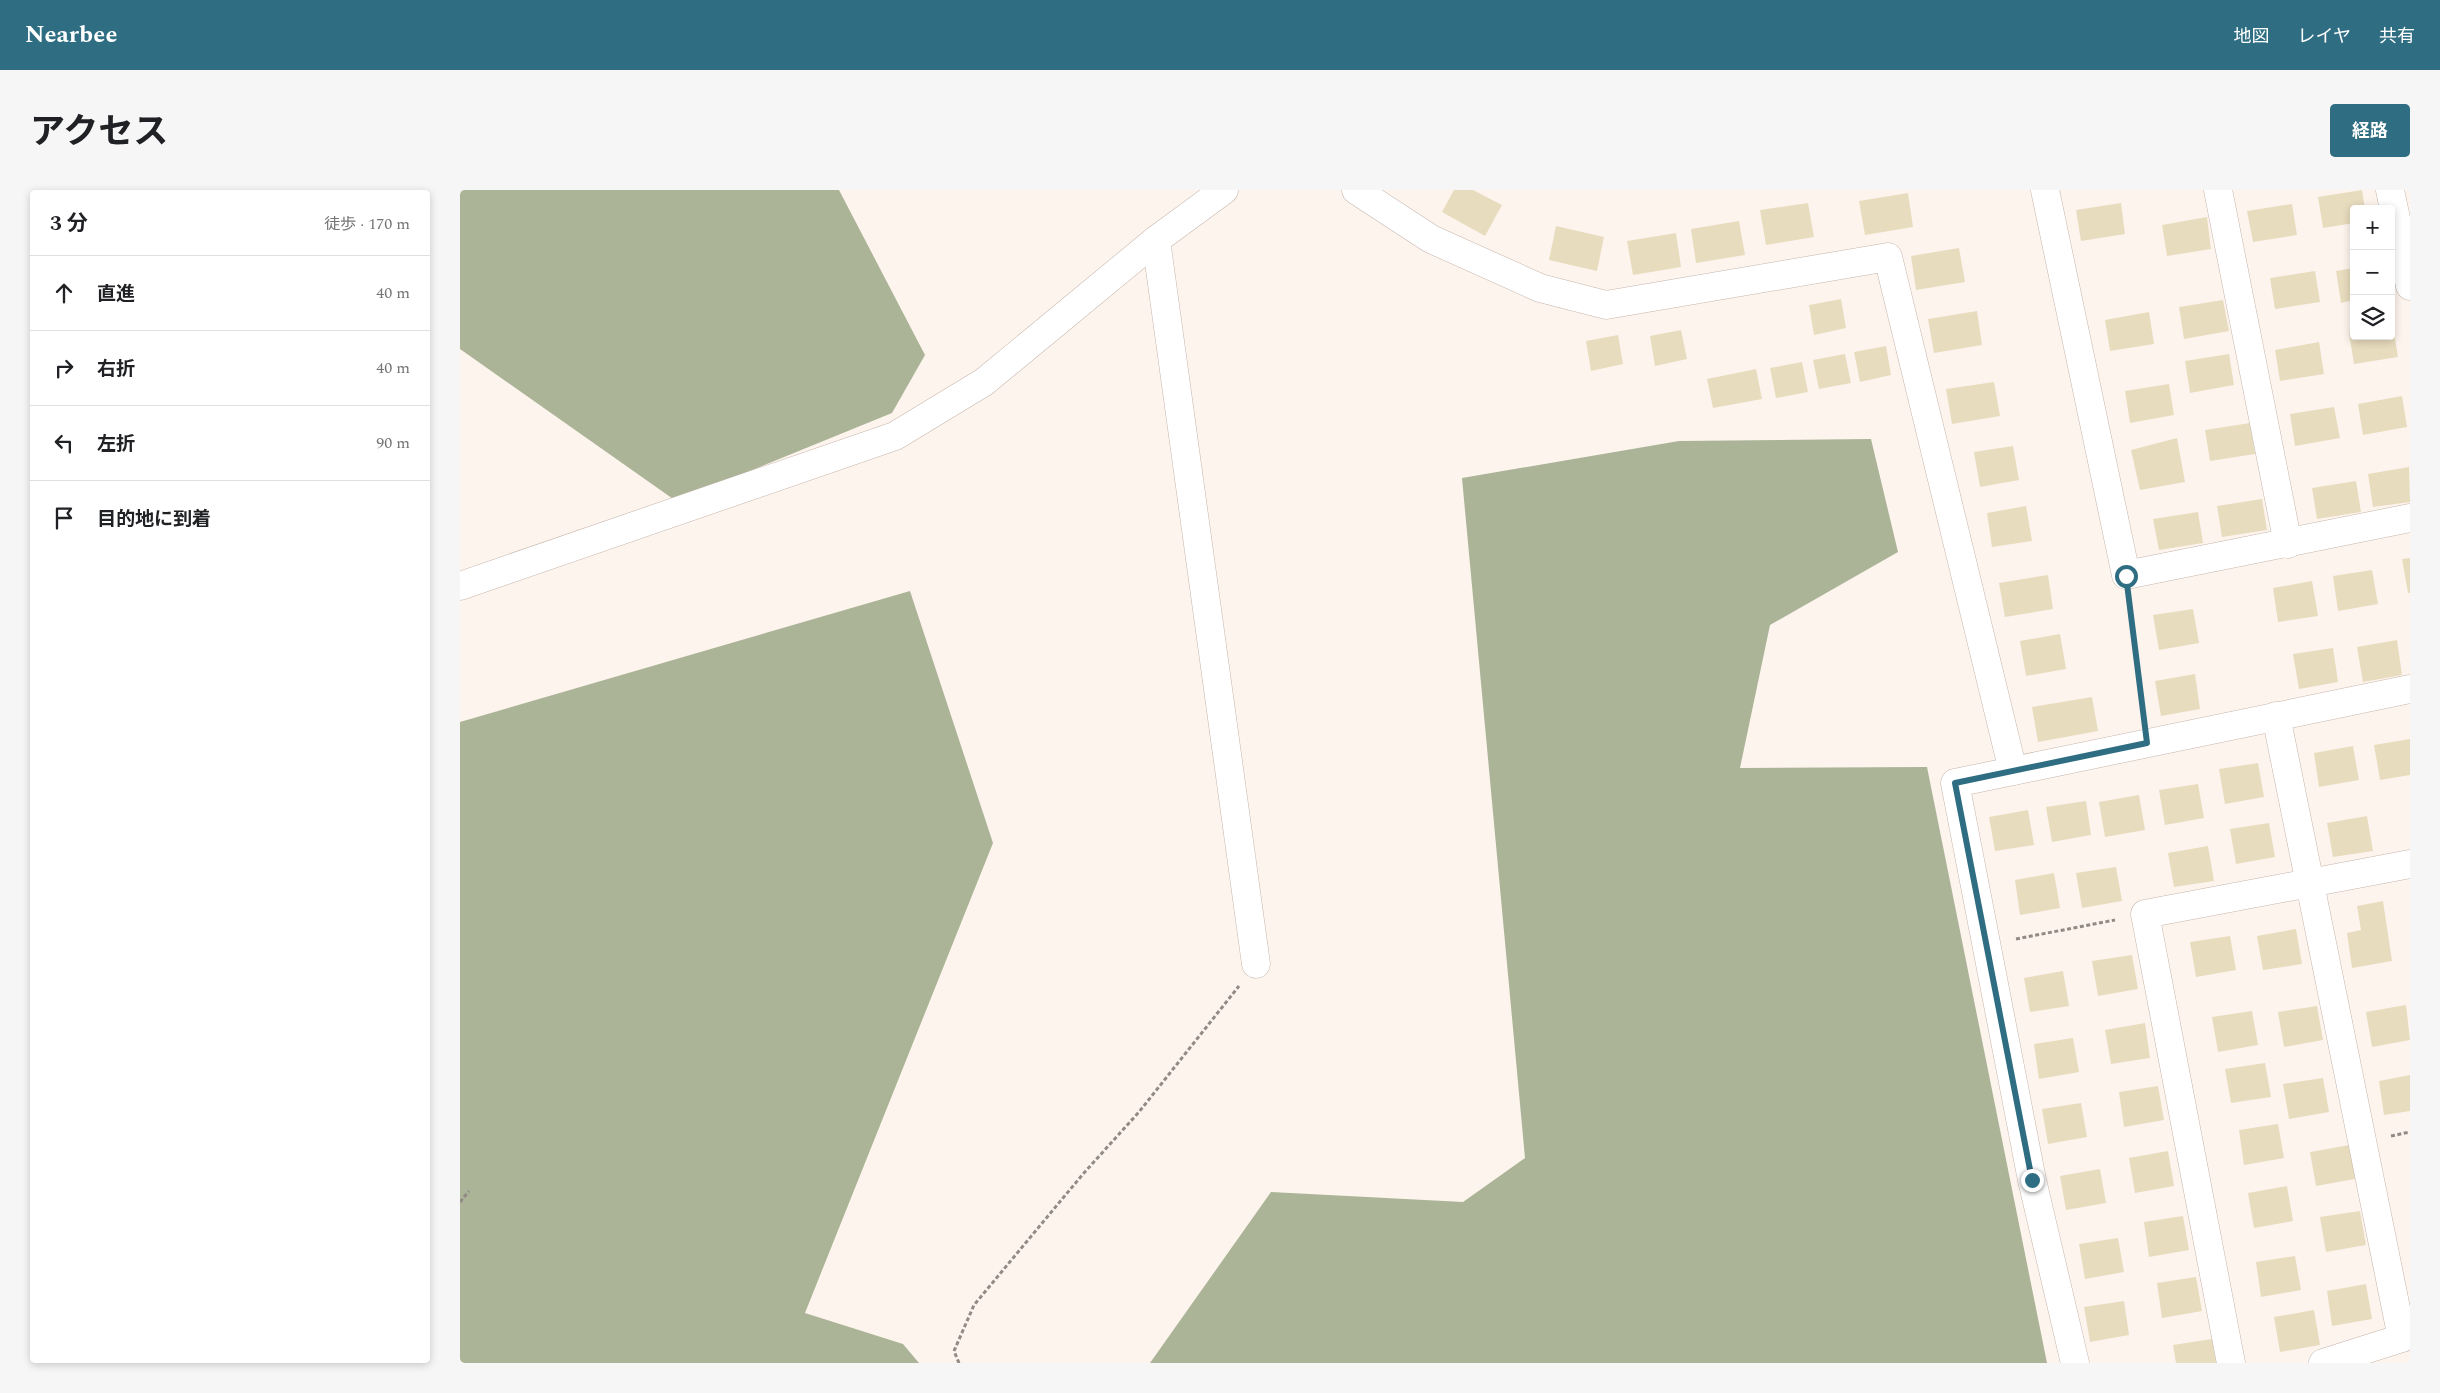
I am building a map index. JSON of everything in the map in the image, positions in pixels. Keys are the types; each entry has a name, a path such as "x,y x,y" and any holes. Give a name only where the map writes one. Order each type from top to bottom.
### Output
{"street":[{"path":"460,586 895,436 984,382 1156,240 1224,190"},
{"path":"1356,190 1431,239 1540,288 1606,305 1888,257 2013,770"},
{"path":"2044,190 2126,576 2410,518"},
{"path":"2218,190 2288,544"},
{"path":"2390,190 2410,286"},
{"path":"1156,240 1256,964"},
{"path":"2075,1363 2032,1180 1955,783 2410,689"},
{"path":"2276,716 2402,1338 2323,1363"},
{"path":"2232,1363 2145,914 2410,864"}],"path":[{"path":"2126,576 2147,743"},
{"path":"1986,945 2145,914"},
{"path":"959,1363 954,1351 974,1305 1083,1174 1138,1112 1256,964"},
{"path":"460,1202 469,1192"}],"green space":[{"path":"460,190 839,190 925,355 892,413 676,501 460,349"},
{"path":"1871,439 1898,552 1770,625 1740,768 1927,767 2047,1363 1150,1363 1271,1192 1463,1202 1525,1158 1462,478 1679,441"},
{"path":"910,591 993,843 805,1313 903,1344 919,1363 460,1363 460,722"}],"building":[{"path":"1454,190 1473,190 1502,205 1485,236 1442,212"},
{"path":"2362,190 2364,205 2350,205 2350,224 2323,228 2318,197"},
{"path":"1908,193 1913,227 1865,235 1859,201"},
{"path":"1808,203 1814,237 1766,245 1760,210"},
{"path":"2121,203 2125,234 2081,241 2076,210"},
{"path":"2292,204 2297,235 2253,242 2247,211"},
{"path":"2207,217 2211,249 2167,256 2162,225"},
{"path":"1739,221 1745,255 1696,263 1691,229"},
{"path":"1556,226 1604,237 1597,271 1549,260"},
{"path":"1676,233 1681,267 1633,275 1627,241"},
{"path":"1959,248 1965,282 1916,290 1911,256"},
{"path":"2350,269 2350,301 2341,303 2336,271"},
{"path":"2315,271 2320,302 2275,309 2270,278"},
{"path":"1841,299 1846,328 1814,335 1809,305"},
{"path":"2223,300 2229,331 2184,339 2179,307"},
{"path":"1977,311 1982,345 1934,353 1928,319"},
{"path":"2149,312 2154,344 2110,351 2105,320"},
{"path":"1681,330 1687,359 1655,366 1650,336"},
{"path":"1618,335 1623,364 1591,371 1586,341"},
{"path":"2395,338 2398,357 2354,364 2350,340 2395,340"},
{"path":"2319,342 2324,374 2280,381 2275,350"},
{"path":"1886,346 1891,375 1860,382 1854,352"},
{"path":"1845,354 1851,383 1819,389 1813,360"},
{"path":"2229,354 2234,385 2190,393 2185,361"},
{"path":"1802,362 1808,392 1776,398 1770,368"},
{"path":"1756,369 1762,399 1713,408 1707,379"},
{"path":"1994,382 2000,416 1952,424 1946,389"},
{"path":"2169,384 2174,415 2130,423 2125,391"},
{"path":"2402,396 2407,427 2363,435 2358,404"},
{"path":"2334,407 2340,438 2295,446 2290,414"},
{"path":"2250,423 2255,454 2210,461 2205,430"},
{"path":"2177,438 2185,482 2140,490 2131,450"},
{"path":"2013,446 2019,480 1980,487 1974,452"},
{"path":"2409,467 2410,502 2373,507 2368,474"},
{"path":"2356,481 2361,512 2317,519 2312,488"},
{"path":"2262,499 2267,530 2222,537 2217,506"},
{"path":"2026,506 2032,541 1992,547 1987,513"},
{"path":"2198,512 2203,543 2159,550 2153,519"},
{"path":"2410,558 2410,593 2408,593 2402,559"},
{"path":"2372,570 2378,604 2338,611 2333,576"},
{"path":"2048,575 2053,609 2005,617 1999,583"},
{"path":"2312,581 2318,616 2278,622 2273,588"},
{"path":"2193,609 2199,643 2159,650 2153,615"},
{"path":"2060,634 2066,669 2026,676 2020,641"},
{"path":"2397,640 2402,675 2363,682 2357,647"},
{"path":"2333,648 2338,682 2299,689 2293,654"},
{"path":"2195,674 2200,709 2161,716 2155,681"},
{"path":"2092,697 2098,731 2038,742 2032,707"},
{"path":"2410,739 2410,775 2380,780 2374,745"},
{"path":"2353,746 2359,780 2319,787 2314,753"},
{"path":"2258,763 2264,797 2225,804 2219,769"},
{"path":"2198,784 2204,818 2165,825 2159,790"},
{"path":"2139,795 2145,830 2105,837 2099,802"},
{"path":"2086,801 2091,835 2052,842 2046,807"},
{"path":"2028,810 2034,845 1995,851 1989,817"},
{"path":"2367,816 2373,851 2333,857 2327,823"},
{"path":"2269,823 2275,857 2236,864 2230,829"},
{"path":"2208,846 2214,881 2174,887 2168,853"},
{"path":"2116,867 2122,901 2082,908 2076,873"},
{"path":"2054,873 2060,908 2020,915 2015,880"},
{"path":"2383,901 2392,961 2352,968 2347,933 2361,930 2357,906"},
{"path":"2296,929 2302,964 2263,970 2257,936"},
{"path":"2230,936 2236,970 2196,977 2190,942"},
{"path":"2132,955 2138,989 2098,996 2092,961"},
{"path":"2063,971 2069,1006 2030,1012 2024,978"},
{"path":"2406,1005 2410,1040 2372,1047 2366,1012"},
{"path":"2317,1006 2323,1040 2284,1047 2278,1012"},
{"path":"2252,1011 2258,1045 2218,1052 2212,1017"},
{"path":"2145,1023 2150,1058 2111,1064 2105,1030"},
{"path":"2073,1038 2079,1072 2039,1079 2034,1044"},
{"path":"2265,1063 2271,1097 2231,1103 2225,1069"},
{"path":"2410,1075 2410,1111 2384,1115 2379,1081"},
{"path":"2323,1078 2329,1112 2289,1119 2283,1084"},
{"path":"2158,1086 2164,1120 2124,1127 2119,1092"},
{"path":"2081,1103 2087,1137 2048,1144 2042,1109"},
{"path":"2278,1124 2284,1158 2244,1165 2239,1130"},
{"path":"2350,1145 2355,1179 2316,1186 2310,1152"},
{"path":"2168,1151 2174,1186 2135,1193 2129,1158"},
{"path":"2100,1169 2106,1203 2066,1210 2060,1176"},
{"path":"2287,1186 2293,1221 2254,1228 2248,1193"},
{"path":"2360,1211 2366,1245 2326,1252 2320,1217"},
{"path":"2183,1216 2189,1250 2149,1257 2144,1222"},
{"path":"2118,1238 2124,1272 2085,1279 2079,1244"},
{"path":"2295,1256 2301,1290 2261,1297 2256,1262"},
{"path":"2196,1277 2202,1311 2162,1318 2157,1283"},
{"path":"2366,1284 2372,1319 2332,1326 2327,1291"},
{"path":"2124,1301 2129,1335 2090,1342 2084,1307"},
{"path":"2314,1310 2320,1345 2280,1352 2274,1317"},
{"path":"2212,1339 2216,1363 2176,1363 2173,1345"}],"route":[{"path":"2032,1180 1955,783 2147,743 2126,576"}]}
